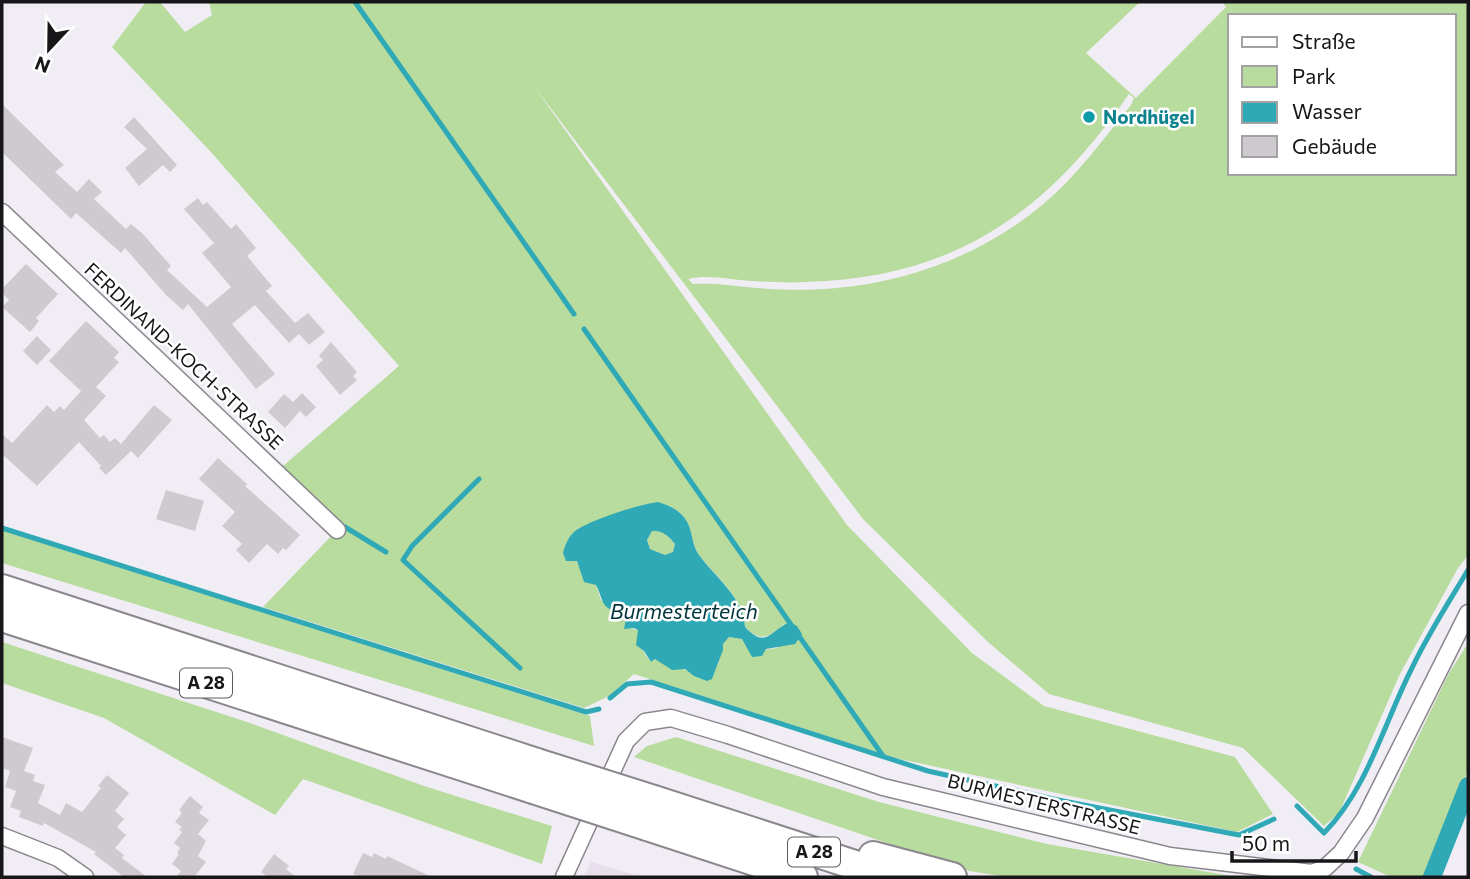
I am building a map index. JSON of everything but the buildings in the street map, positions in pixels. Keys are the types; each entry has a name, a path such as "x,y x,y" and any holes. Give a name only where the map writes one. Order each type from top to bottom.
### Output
{"highway":[{"name":"A 28","path":"2,589 535,776"},
{"name":"A 28","path":"2,617 535,776 650,813 803,877"},
{"name":"A 28","path":"650,813 736,827 892,877"},
{"path":"736,827 779,827 915,869 951,877"}],"street":[{"name":"FERDINAND-KOCH-STRASSE","path":"2,212 337,530"},
{"name":"BURMESTERSTRASSE","path":"564,877 626,741 645,722 671,718 728,734 883,787 1170,856 1312,873 1325,868 1341,853 1365,818 1468,613"},
{"path":"2,836 58,858 85,877"}],"shaded area":[{"path":"591,862 641,877 583,877"}],"green space":[{"path":"146,2 160,2 185,32 212,15 209,2 1140,2 1086,53 1136,98 1226,7 1222,2 1468,2 1468,555 1458,568 1400,674 1339,813 1324,826 1243,748 1049,694 988,642 863,519 533,85 847,525 972,653 1044,706 1235,757 1273,814 1237,832 895,758 634,674 609,696 584,708 263,607 337,530 276,472 399,366 210,151 112,47","holes":["1129,94 1134,98 1131,105 1066,183 1043,205 1017,224 960,256 900,277 868,284 814,290 693,284 688,279 712,277 792,282 858,278 907,268 951,252 992,232 1029,205 1064,173","652,503 679,512 686,520 699,555 734,597 740,607 745,627 750,632 760,637 765,636 784,624 777,648 750,652 742,639 729,637 723,644 718,665 691,672 655,659 651,662 642,647 638,630 630,628 620,611 601,600 596,585 590,583 577,561 573,561 615,514"]},
{"path":"2,530 590,716 594,746 2,563"},
{"path":"652,531 670,538 675,544 673,552 665,555 650,549 647,540"},
{"path":"2,642 250,723 424,786 552,826 542,864 303,779 275,815 104,718 2,683"},
{"path":"1468,643 1468,770 1427,877 1391,877 1358,862 1448,675"},
{"path":"676,737 879,802 1047,844 1237,877 1008,877 969,871 634,757 647,746"}],"water":[{"name":"Burmesterteich","path":"658,502 668,506 686,520 696,550 734,597 740,607 745,627 752,634 764,638 790,622 797,626 802,634 795,644 766,649 762,656 752,657 742,639 729,637 723,644 712,679 707,681 685,669 672,670 655,659 651,662 636,645 638,630 624,629 626,619 620,611 606,606 596,585 584,582 577,561 566,561 563,553 570,537 579,528","holes":["652,531 659,531 673,541 673,552 665,555 650,549 647,540"]}],"waterway":[{"path":"355,2 574,314"},
{"path":"584,329 883,756"},
{"path":"479,479 412,546 403,560 520,668"},
{"path":"345,527 386,552"},
{"path":"2,528 586,712 599,709"},
{"path":"1297,806 1324,833 1339,815 1364,776 1418,655 1468,570"},
{"path":"610,698 627,684 651,682 928,771 1058,800 1239,835 1274,819"},
{"path":"1432,877 1468,786"},
{"path":"1356,869 1371,877"}],"place":[{"name":"Nordhügel","path":"1089,117"}]}
